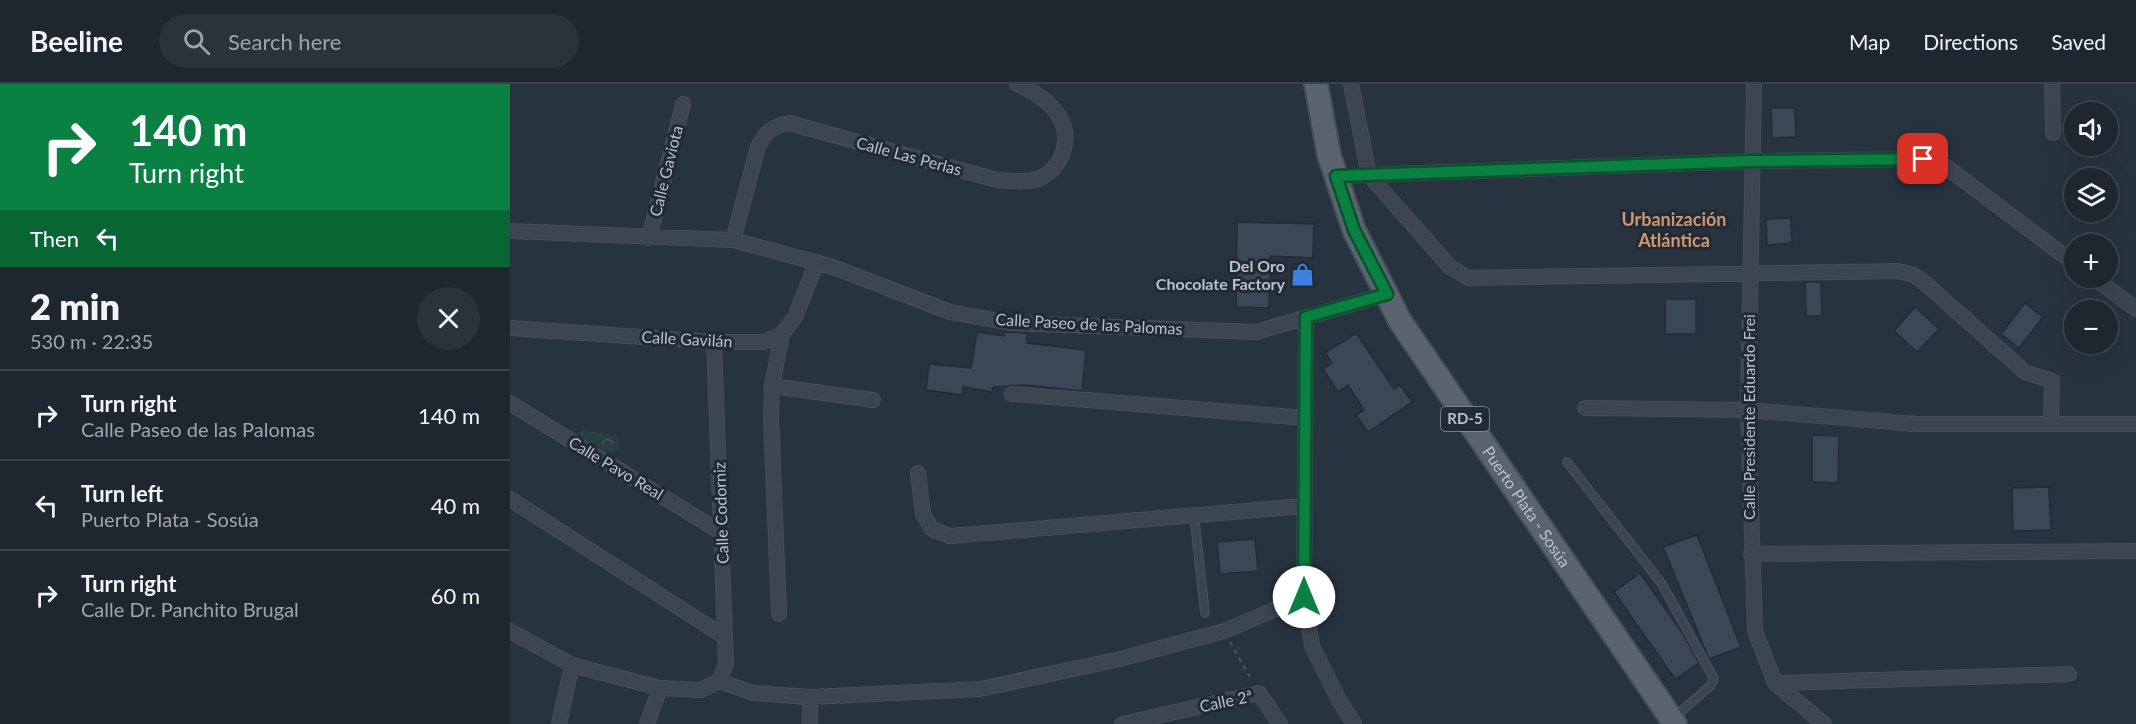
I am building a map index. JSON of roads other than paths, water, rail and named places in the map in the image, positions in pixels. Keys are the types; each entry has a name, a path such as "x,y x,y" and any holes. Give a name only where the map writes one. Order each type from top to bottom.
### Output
{"main road":[{"name":"Puerto Plata - Sosúa","path":"1316,84 1329,155 1354,230 1400,321 1673,722"}],"street":[{"name":"Calle Las Perlas","path":"733,240 758,147 764,135 775,126 789,123 997,180 1020,182 1040,178 1056,166 1066,148 1064,125 1052,106 1035,92 1017,84"},
{"path":"1351,84 1369,175 1450,267 1468,278 1898,271 1914,275 2025,372 2052,381 2051,424"},
{"name":"Calle Presidente Eduardo Frei","path":"1755,84 1751,161 1748,410 1755,631 1775,683 1824,724"},
{"path":"2052,84 2053,133"},
{"name":"Calle Gaviota","path":"649,238 684,104"},
{"path":"1336,176 1751,161 1923,159 1945,166 2064,255"},
{"name":"Calle Paseo de las Palomas","path":"510,231 733,240 817,262 950,312 1010,323 1256,332 1387,294"},
{"path":"779,614 771,418 772,386 782,334 795,317 817,262"},
{"path":"2108,288 2136,309"},
{"path":"1306,317 1304,597 1312,646 1339,700 1354,724"},
{"name":"Calle Gavilán","path":"510,328 714,342 764,342 782,334"},
{"name":"Calle Codorniz","path":"714,342 726,664 719,681"},
{"path":"772,386 873,400"},
{"path":"1012,394 1305,418"},
{"name":"Calle Pavo Real","path":"510,403 722,532"},
{"path":"1585,408 1748,410 1916,424 2136,424"},
{"path":"918,473 923,514 932,529 950,536 1304,506"},
{"path":"510,499 725,637"},
{"path":"1751,554 2136,551"},
{"path":"510,631 572,665 660,688 701,690 719,681 753,693 810,697 980,689 1120,659 1224,631 1304,597"},
{"path":"559,724 572,665"},
{"path":"1775,683 2069,674"},
{"path":"647,724 660,688"},
{"name":"Calle 2ª","path":"1122,724 1259,693 1280,724"},
{"path":"810,697 810,724"}],"lane":[{"path":"1566,462 1662,584 1714,679 1712,686 1673,722"},
{"path":"1194,515 1205,613"}],"place":[{"name":"Del Oro Chocolate Factory","path":"1303,275"}],"district":[{"name":"Urbanización Atlántica","path":"1674,230"}]}
